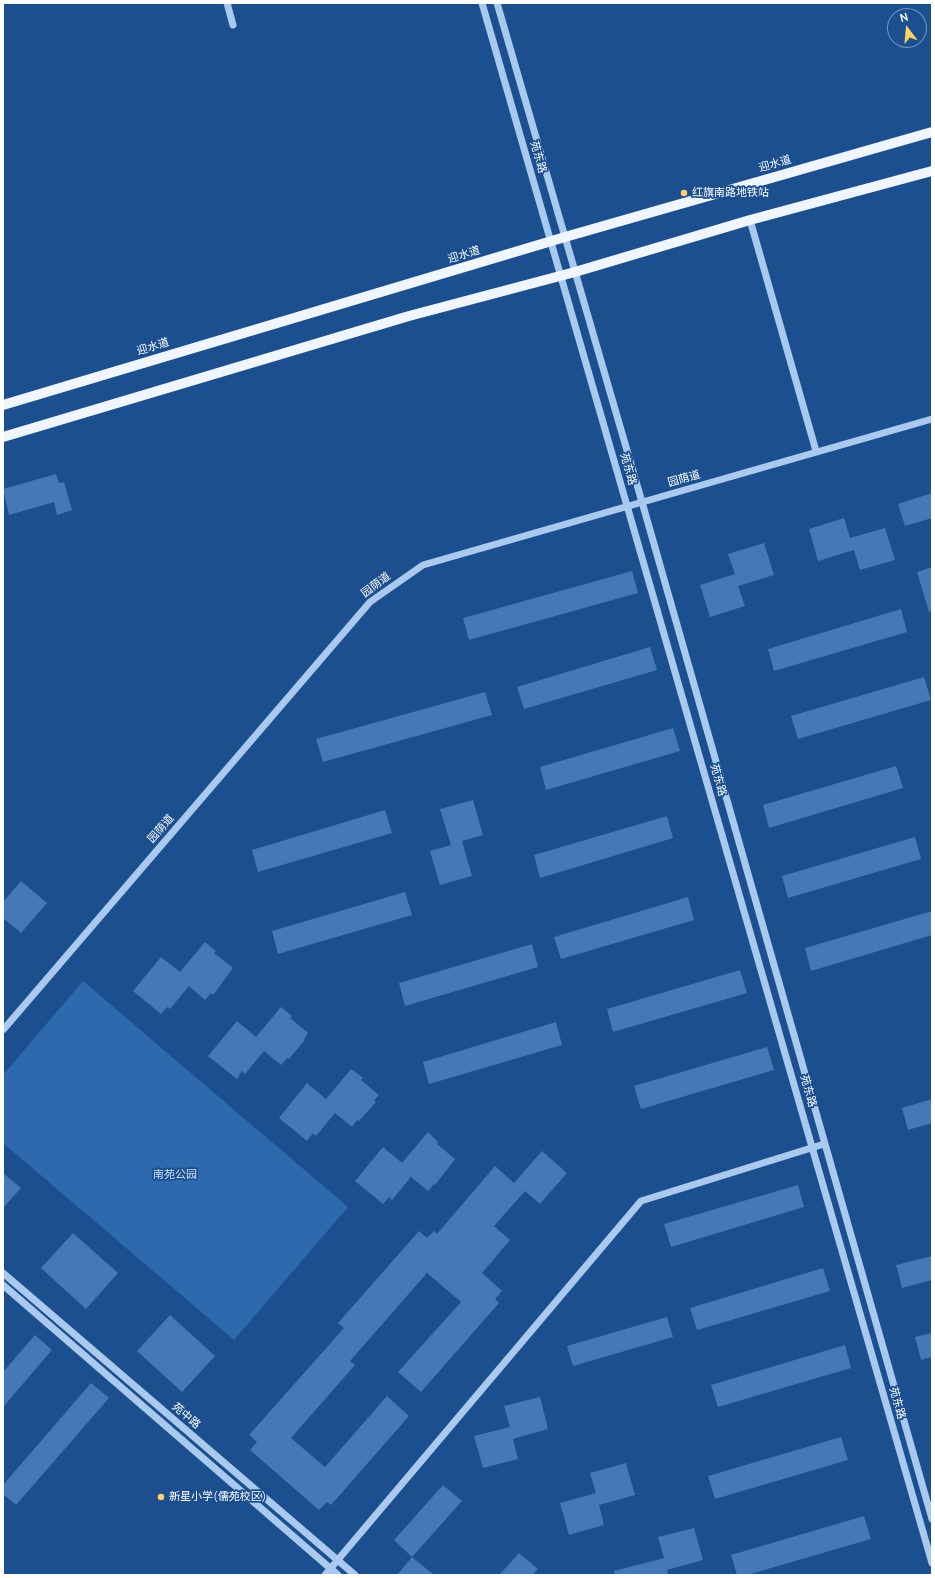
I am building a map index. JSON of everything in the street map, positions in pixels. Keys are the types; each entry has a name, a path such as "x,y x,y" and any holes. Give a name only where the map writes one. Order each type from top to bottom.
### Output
{"main road":[{"name":"迎水道","path":"3,405 551,241 932,132"},
{"path":"3,437 409,316 561,276 750,220 932,171"}],"street":[{"path":"227,3 233,25"},
{"name":"苑东路","path":"482,3 932,1563"},
{"name":"苑东路","path":"497,3 642,502 932,1519"},
{"path":"750,220 816,451"},
{"name":"园荫道","path":"3,1030 370,602 423,565 628,507 816,451 932,419"},
{"path":"325,1575 641,1201 824,1144"},
{"name":"苑中路","path":"3,1273 355,1575"},
{"name":"苑中路","path":"3,1285 338,1575"}],"green space":[{"name":"南苑公园","path":"83,981 348,1207 234,1340 3,1143 3,1075"}],"building":[{"path":"56,474 59,483 64,482 72,510 57,515 54,502 9,515 3,489"},
{"path":"932,493 932,518 905,526 898,504"},
{"path":"844,518 850,538 885,528 895,560 860,570 854,550 818,561 809,529"},
{"path":"764,543 774,575 738,586 745,606 710,617 700,585 735,574 728,554"},
{"path":"932,567 932,611 929,612 917,572"},
{"path":"632,571 638,593 469,640 463,618"},
{"path":"901,609 907,632 774,671 768,649"},
{"path":"650,647 657,670 524,709 517,687"},
{"path":"924,677 931,700 798,739 791,716"},
{"path":"485,692 492,715 323,762 316,739"},
{"path":"673,728 680,751 546,790 540,767"},
{"path":"896,766 903,788 769,828 763,805"},
{"path":"473,800 483,835 462,841 472,876 440,885 430,851 451,845 440,809"},
{"path":"385,810 392,833 258,872 252,850"},
{"path":"667,816 673,838 540,878 534,855"},
{"path":"915,837 921,859 788,898 782,876"},
{"path":"21,881 47,903 21,933 3,918 3,902"},
{"path":"405,892 412,915 278,954 272,931"},
{"path":"688,897 694,920 561,959 554,937"},
{"path":"932,911 932,935 811,971 805,948"},
{"path":"205,942 216,951 214,953 233,968 213,995 211,993 205,1000 189,986 170,1009 167,1007 161,1014 133,991 161,957 180,972"},
{"path":"532,944 538,967 405,1006 399,983"},
{"path":"740,970 747,993 613,1032 607,1009"},
{"path":"281,1007 292,1016 290,1018 308,1033 304,1039 305,1040 289,1059 287,1058 281,1065 264,1051 245,1074 242,1071 237,1079 208,1056 237,1021 256,1037"},
{"path":"556,1022 562,1045 429,1084 423,1062"},
{"path":"767,1047 774,1070 641,1109 634,1086"},
{"path":"351,1069 363,1078 361,1080 379,1095 374,1100 376,1102 359,1121 357,1120 352,1127 335,1113 316,1136 313,1133 307,1141 279,1118 307,1083 326,1099"},
{"path":"932,1099 932,1123 908,1130 902,1108"},
{"path":"428,1132 438,1142 437,1144 455,1159 435,1185 434,1184 428,1191 411,1177 392,1200 389,1197 383,1204 355,1181 383,1147 402,1163"},
{"path":"542,1151 567,1173 540,1204 525,1191 494,1226 510,1240 482,1273 502,1291 495,1299 499,1303 421,1392 398,1372 461,1302 427,1273 350,1361 355,1365 291,1438 325,1467 387,1396 409,1416 331,1505 327,1502 319,1510 250,1450 257,1442 249,1435 344,1328 338,1323 419,1231 427,1238 434,1231 437,1234 495,1166 514,1183"},
{"path":"3,1173 21,1188 3,1208"},
{"path":"798,1185 804,1207 671,1247 664,1224"},
{"path":"73,1233 118,1273 86,1309 41,1268"},
{"path":"932,1256 932,1280 902,1288 896,1265"},
{"path":"823,1268 830,1291 697,1330 690,1308"},
{"path":"170,1315 215,1356 182,1392 137,1351"},
{"path":"667,1317 673,1337 573,1366 567,1346"},
{"path":"932,1333 932,1357 921,1360 915,1337"},
{"path":"35,1335 52,1350 3,1407 3,1372"},
{"path":"845,1345 851,1368 718,1407 711,1385"},
{"path":"91,1383 109,1398 16,1505 3,1494 3,1485"},
{"path":"540,1397 548,1429 513,1439 518,1459 483,1468 474,1436 510,1427 504,1406"},
{"path":"841,1437 848,1460 715,1499 708,1476"},
{"path":"626,1463 635,1495 599,1505 604,1525 569,1535 560,1503 596,1493 590,1473"},
{"path":"443,1485 462,1501 412,1557 394,1540"},
{"path":"864,1516 871,1539 747,1575 737,1575 731,1555"},
{"path":"694,1528 703,1560 667,1570 668,1575 615,1575 614,1571 664,1558 658,1537"},
{"path":"519,1553 538,1569 532,1575 499,1575"},
{"path":"412,1557 434,1575 397,1575"}],"place":[{"name":"红旗南路地铁站","path":"684,193"},
{"name":"新星小学(儒苑校区)","path":"161,1497"}]}
